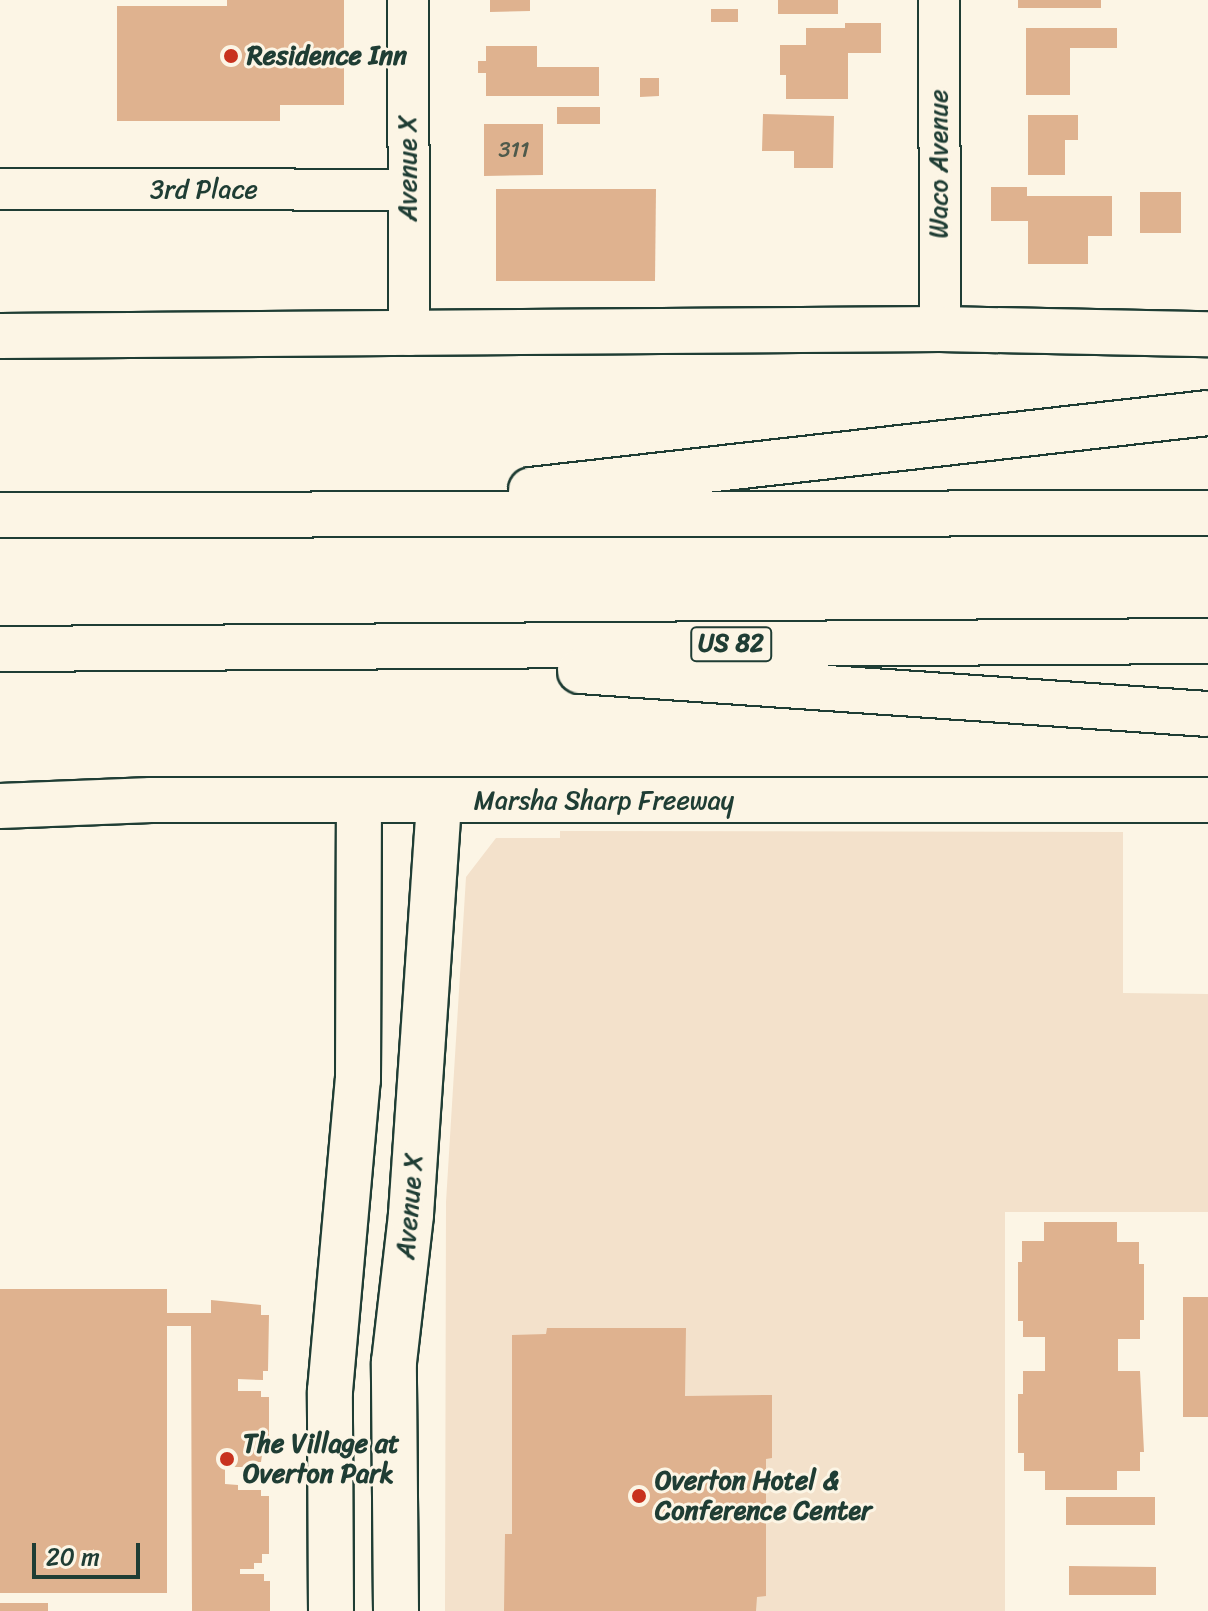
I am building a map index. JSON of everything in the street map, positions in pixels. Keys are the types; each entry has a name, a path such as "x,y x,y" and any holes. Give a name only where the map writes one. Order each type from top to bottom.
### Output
{"main road":[{"path":"0,336 940,329 1208,334"},
{"path":"309,516 1208,413"},
{"path":"0,515 1208,513"},
{"name":"US 82","path":"0,649 1208,641"},
{"path":"254,649 1208,714"},
{"name":"Marsha Sharp Freeway","path":"0,806 151,800 1208,800"},
{"path":"331,1611 330,1391 358,1080 359,801"},
{"name":"Avenue X","path":"396,1611 394,1362 411,1214 439,801"}],"street":[{"name":"Avenue X","path":"408,0 409,335"},
{"name":"Waco Avenue","path":"939,0 940,329"},
{"name":"3rd Place","path":"0,189 408,190"}],"shaded area":[{"path":"560,831 1123,832 1123,993 1208,994 1208,1212 1005,1212 1005,1611 445,1611 446,1202 466,877 496,838 560,838"}],"building":[{"name":"Residence Inn","path":"227,0 344,0 344,105 280,105 280,121 117,121 117,6 227,6"},
{"path":"490,0 530,0 530,11 490,12"},
{"path":"778,0 838,0 838,14 778,14"},
{"path":"1018,0 1101,0 1101,8 1018,8"},
{"path":"711,9 738,9 738,22 711,22"},
{"path":"845,23 881,23 881,53 848,53 848,99 786,99 786,75 780,75 780,45 806,45 806,28 845,28"},
{"path":"1026,28 1117,28 1117,48 1070,48 1070,95 1026,95"},
{"path":"486,46 537,46 537,67 599,67 599,96 486,96 486,73 478,73 478,61 486,61"},
{"path":"640,78 659,78 659,96 640,97"},
{"path":"557,107 600,107 600,124 557,124"},
{"path":"763,114 834,116 833,168 794,168 794,151 762,151"},
{"path":"1028,115 1078,115 1078,140 1065,140 1065,175 1028,175"},
{"path":"484,124 543,124 543,175 484,176"},
{"path":"991,187 1027,187 1027,196 1112,196 1112,236 1088,236 1088,264 1028,264 1028,221 991,221"},
{"path":"496,189 656,189 655,281 496,281"},
{"path":"1140,192 1181,192 1181,233 1140,233"},
{"path":"1044,1222 1117,1222 1117,1242 1139,1242 1139,1264 1144,1264 1144,1320 1140,1320 1140,1339 1118,1339 1118,1371 1140,1371 1144,1452 1140,1452 1140,1471 1117,1471 1117,1490 1045,1490 1045,1471 1024,1471 1024,1453 1018,1453 1018,1394 1023,1394 1023,1371 1045,1371 1045,1337 1023,1337 1023,1321 1018,1321 1018,1262 1022,1262 1022,1241 1044,1241"},
{"path":"0,1289 167,1289 167,1313 211,1313 211,1300 261,1305 261,1315 269,1315 268,1371 263,1371 263,1380 238,1379 238,1391 261,1391 261,1397 269,1397 269,1455 262,1455 261,1462 253,1462 253,1467 225,1467 225,1484 238,1485 238,1490 261,1490 261,1496 269,1496 269,1554 262,1554 262,1563 254,1563 254,1569 240,1569 240,1574 264,1574 264,1581 270,1581 270,1611 192,1611 191,1326 167,1326 167,1593 0,1593"},
{"path":"1183,1297 1208,1297 1208,1417 1183,1417"},
{"name":"Overton Hotel & Conference Center","path":"547,1328 686,1328 685,1396 772,1395 772,1458 766,1459 766,1596 757,1597 756,1611 504,1611 505,1534 512,1534 512,1335 546,1334"},
{"path":"1066,1497 1155,1497 1155,1525 1066,1525"},
{"path":"1069,1566 1156,1567 1156,1595 1069,1595"},
{"path":"0,1603 48,1603 48,1611 0,1611"}],"place":[{"name":"Residence Inn","path":"231,56"},
{"name":"The Village at Overton Park","path":"227,1459"},
{"name":"Overton Hotel & Conference Center","path":"639,1496"}]}
